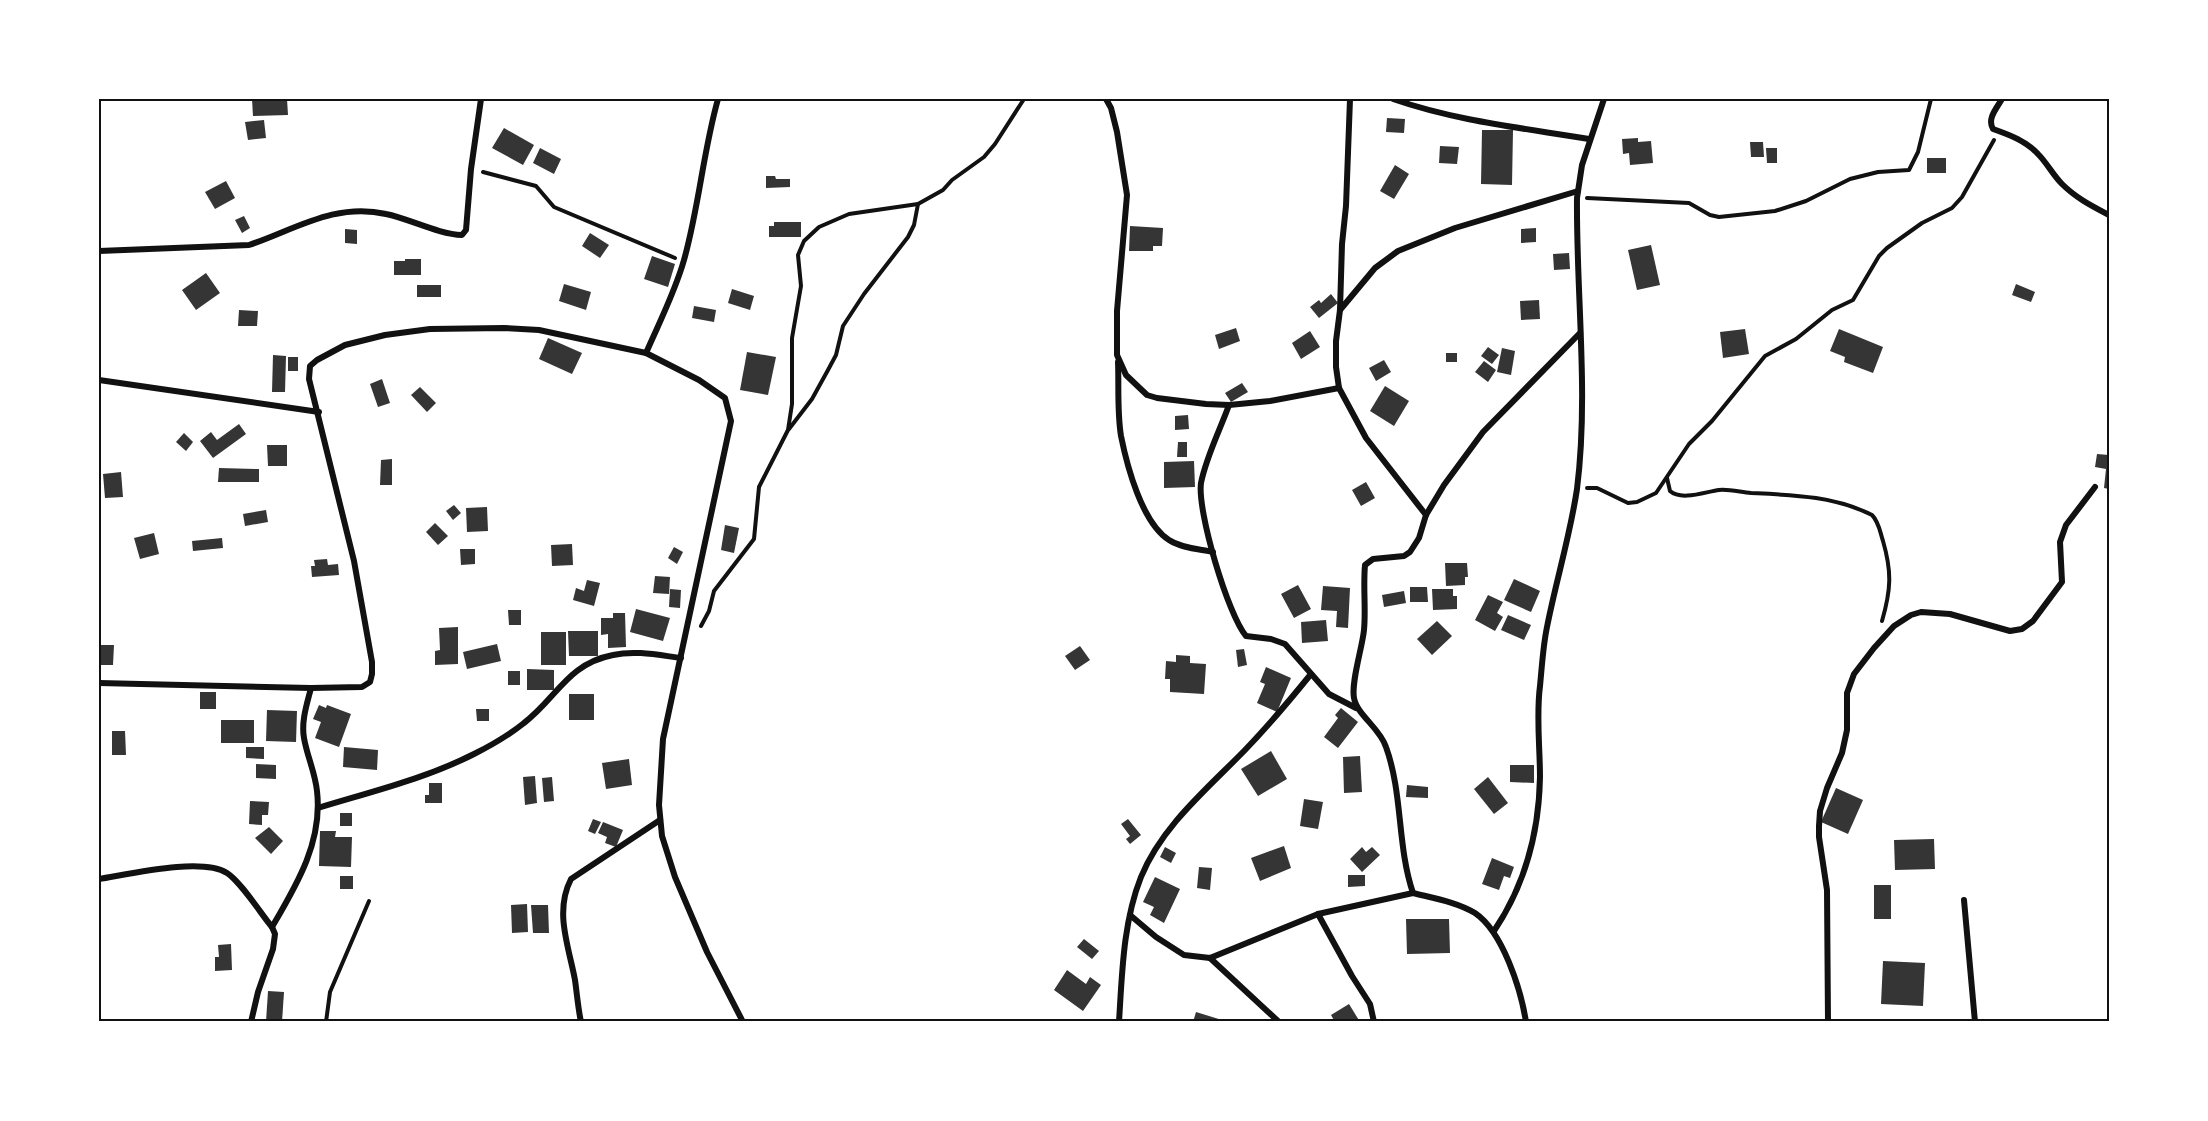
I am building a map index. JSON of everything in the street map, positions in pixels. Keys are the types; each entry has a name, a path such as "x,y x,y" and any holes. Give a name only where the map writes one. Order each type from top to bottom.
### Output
{"street":[{"path":"99,251 249,245 271,238 305,221 334,213 360,211 384,213 462,235 466,230 471,169 481,99"},
{"path":"646,353 684,262 718,99"},
{"path":"1106,99 1111,108 1117,132 1127,195 1117,311 1121,434 1129,467 1146,512 1167,539 1178,545 1213,552"},
{"path":"1350,99 1336,350 1339,388 1366,438 1426,515"},
{"path":"1393,99 1455,118 1589,139"},
{"path":"1494,931 1510,907 1521,882 1534,838 1538,811 1541,679 1547,627 1577,488 1581,418 1578,194 1589,139 1604,99"},
{"path":"2002,99 1990,122 1993,129 2011,135 2026,144 2038,154 2061,183 2080,200 2109,215"},
{"path":"1340,310 1375,268 1398,251 1455,228 1578,194"},
{"path":"99,683 311,688 362,687 370,682 372,674 354,561 309,379 309,371 313,363 345,345 385,334 430,329 539,330 646,353 726,398 731,421 663,739 658,805 662,836 675,878 706,952 743,1022"},
{"path":"1356,708 1353,696 1364,629 1365,565 1372,559 1404,556 1410,552 1419,538 1426,515 1444,485 1483,432 1580,333"},
{"path":"1117,355 1126,375 1147,395 1176,401 1229,405 1270,401 1339,388"},
{"path":"99,380 319,412"},
{"path":"1229,405 1202,482 1201,508 1213,552 1240,630 1253,639 1271,639 1285,644 1329,694 1356,708 1377,729 1386,746 1392,770 1407,876 1413,893"},
{"path":"1828,1022 1827,890 1819,837 1820,812 1827,788 1842,753 1847,730 1847,693 1854,674 1894,626 1911,615 1921,612 1950,614 2010,632 2027,626 2062,582 2061,537 2066,525 2095,487"},
{"path":"318,808 415,778 473,755 524,724 568,676 589,663 613,655 637,653 681,658"},
{"path":"1119,1022 1130,915 1141,878 1151,856 1172,826 1268,727 1311,674"},
{"path":"272,927 306,865 318,808 314,771 304,739 303,727 311,688"},
{"path":"580,1022 575,980 565,938 563,901 566,889 571,879 660,820"},
{"path":"99,879 190,866 212,867 228,874 272,927 275,934 273,950 250,1022"},
{"path":"1130,915 1156,937 1184,955 1210,958 1318,914 1413,893 1467,909 1494,931 1516,984 1526,1022"},
{"path":"1964,900 1975,1022"},
{"path":"1318,914 1370,1004 1374,1022"},
{"path":"1210,958 1280,1022"}],"path":[{"path":"788,430 792,404 792,338 801,286 798,255 804,241 819,227 849,214 918,204 944,190 952,180 984,157 1024,99"},
{"path":"1578,194 1689,203 1710,215 1719,217 1775,211 1806,201 1850,179 1878,172 1909,170 1915,162 1931,99"},
{"path":"1577,488 1598,488 1624,502 1632,503 1656,493 1689,444 1765,356 1796,339 1832,310 1852,300 1879,256 1887,248 1922,223 1952,208 1962,196 1999,131"},
{"path":"471,169 536,186 554,207 684,262"},
{"path":"699,628 709,611 714,591 754,539 759,487 788,430 812,399 823,380 836,355 843,326 864,294 909,237 918,204"},
{"path":"1667,477 1670,491 1674,495 1721,490 1790,494 1821,498 1872,515 1877,522 1889,561 1890,580 1888,598 1874,648"},
{"path":"326,1022 330,992 369,901"}],"building":[{"path":"252,99 287,99 288,115 253,116"},
{"path":"1387,118 1405,119 1404,133 1386,132"},
{"path":"264,120 266,138 248,140 245,122"},
{"path":"504,128 534,145 523,165 492,148"},
{"path":"1482,130 1513,130 1512,185 1481,184"},
{"path":"1638,138 1638,142 1651,141 1653,163 1630,165 1629,153 1623,154 1622,139"},
{"path":"1750,142 1763,142 1764,157 1751,157"},
{"path":"1440,146 1459,147 1457,164 1439,163"},
{"path":"540,148 561,159 554,174 533,163"},
{"path":"1766,148 1777,148 1777,163 1767,163"},
{"path":"1927,158 1946,158 1946,173 1927,173"},
{"path":"1395,165 1409,174 1394,199 1380,191"},
{"path":"766,176 790,179 790,187 766,188"},
{"path":"226,181 235,198 215,209 205,192"},
{"path":"244,216 250,228 242,233 235,220"},
{"path":"774,222 801,222 801,237 769,237 769,226 774,226"},
{"path":"1130,226 1163,228 1162,246 1153,246 1153,251 1129,251"},
{"path":"1536,228 1536,242 1521,243 1521,229"},
{"path":"345,229 357,230 357,244 345,243"},
{"path":"590,233 609,245 600,258 582,246"},
{"path":"1651,245 1660,285 1637,290 1628,250"},
{"path":"1569,253 1570,269 1554,270 1553,254"},
{"path":"652,256 675,264 668,287 644,279"},
{"path":"405,259 421,259 421,275 394,275 394,261 405,261"},
{"path":"206,273 220,293 196,310 182,290"},
{"path":"564,284 591,292 586,310 559,301"},
{"path":"2016,284 2035,292 2031,302 2012,295"},
{"path":"417,285 441,285 441,297 417,297"},
{"path":"732,289 754,296 750,310 728,303"},
{"path":"1331,294 1338,303 1319,318 1310,307 1319,300 1321,303"},
{"path":"1539,300 1540,319 1521,320 1520,301"},
{"path":"694,306 716,310 714,322 692,318"},
{"path":"239,310 258,311 257,326 238,326"},
{"path":"1236,328 1240,341 1219,349 1215,335"},
{"path":"1745,329 1749,354 1723,358 1720,332"},
{"path":"1839,329 1883,347 1873,373 1844,362 1845,357 1830,351"},
{"path":"1310,331 1320,347 1301,359 1292,343"},
{"path":"548,338 582,353 572,374 539,359"},
{"path":"1488,347 1499,355 1492,364 1481,356"},
{"path":"1502,348 1515,351 1511,375 1497,372"},
{"path":"747,352 776,357 768,395 740,390"},
{"path":"1446,353 1457,353 1457,362 1446,362"},
{"path":"273,355 286,356 285,392 272,392"},
{"path":"288,357 298,357 298,371 288,371"},
{"path":"1384,360 1391,372 1376,381 1369,368"},
{"path":"1484,361 1496,370 1488,382 1475,372"},
{"path":"382,379 390,403 378,407 370,384"},
{"path":"1242,383 1248,392 1231,402 1225,393"},
{"path":"1385,386 1409,401 1394,426 1370,411"},
{"path":"420,387 436,403 427,412 411,395"},
{"path":"1188,415 1189,429 1175,430 1175,416"},
{"path":"239,424 246,434 213,458 200,441 211,432 217,440"},
{"path":"184,433 193,442 186,451 176,442"},
{"path":"1178,442 1187,442 1187,457 1177,457"},
{"path":"267,445 287,445 287,466 268,466"},
{"path":"2097,454 2109,455 2109,489 2104,488 2106,469 2095,467"},
{"path":"392,459 392,485 380,485 381,460"},
{"path":"1194,461 1195,487 1164,488 1164,462"},
{"path":"219,468 259,469 259,482 218,482"},
{"path":"121,472 123,497 105,498 103,474"},
{"path":"1366,482 1375,498 1361,506 1352,490"},
{"path":"454,505 461,513 453,520 446,511"},
{"path":"487,507 488,531 467,532 466,508"},
{"path":"266,510 268,522 245,526 243,514"},
{"path":"435,523 448,536 438,545 426,532"},
{"path":"725,525 739,528 734,553 721,550"},
{"path":"154,533 159,554 140,559 134,538"},
{"path":"222,538 223,548 193,551 192,541"},
{"path":"572,544 573,565 552,566 551,545"},
{"path":"674,547 683,552 677,564 668,558"},
{"path":"460,549 475,549 475,564 461,565"},
{"path":"327,559 328,565 338,564 339,575 312,577 311,566 315,566 314,560"},
{"path":"1445,563 1467,563 1468,577 1465,577 1465,585 1446,586"},
{"path":"655,576 670,577 669,594 653,593"},
{"path":"1514,579 1540,591 1531,612 1504,600"},
{"path":"587,580 600,583 594,606 573,600 576,588 584,591"},
{"path":"1298,585 1311,609 1294,618 1281,594"},
{"path":"1323,586 1350,588 1348,628 1336,627 1337,611 1321,610"},
{"path":"1410,587 1427,587 1428,602 1410,602"},
{"path":"670,589 681,590 680,608 669,607"},
{"path":"1432,589 1453,589 1453,596 1457,596 1457,609 1433,610"},
{"path":"1404,591 1406,603 1384,607 1382,595"},
{"path":"1488,595 1503,602 1497,613 1503,617 1495,631 1475,620"},
{"path":"636,609 670,618 663,641 630,632"},
{"path":"508,610 521,610 521,625 509,625"},
{"path":"613,613 625,613 626,647 608,648 608,634 601,635 601,618 613,618"},
{"path":"1508,615 1531,625 1524,640 1501,630"},
{"path":"1326,620 1328,641 1302,643 1301,622"},
{"path":"1437,621 1452,636 1432,655 1417,639"},
{"path":"458,627 458,664 435,665 435,651 440,650 439,628"},
{"path":"568,631 598,631 598,656 569,656"},
{"path":"541,632 566,632 566,665 541,665"},
{"path":"497,644 501,661 467,669 463,652"},
{"path":"99,645 114,645 113,665 99,665"},
{"path":"1080,646 1090,660 1075,670 1065,656"},
{"path":"1244,649 1247,665 1238,667 1236,650"},
{"path":"1176,655 1190,656 1190,663 1206,664 1204,694 1170,692 1170,679 1165,679 1166,661 1176,662"},
{"path":"1266,667 1291,678 1277,712 1257,703 1265,684 1260,682"},
{"path":"527,669 554,670 554,690 527,690"},
{"path":"508,671 520,671 520,685 508,685"},
{"path":"200,692 216,692 216,709 200,709"},
{"path":"569,694 594,694 594,720 569,720"},
{"path":"319,705 326,708 327,705 351,714 339,747 315,738 321,722 313,719"},
{"path":"1341,708 1358,722 1338,748 1324,737 1338,718 1335,715"},
{"path":"476,709 489,709 489,721 477,721"},
{"path":"267,710 297,711 296,742 266,741"},
{"path":"221,720 254,720 254,743 221,743"},
{"path":"112,731 125,731 126,755 112,755"},
{"path":"246,747 264,747 264,759 246,758"},
{"path":"344,747 378,750 377,770 343,767"},
{"path":"1271,751 1287,779 1258,796 1241,769"},
{"path":"1360,756 1362,792 1344,793 1343,757"},
{"path":"629,759 632,785 606,789 602,763"},
{"path":"256,764 276,765 276,779 256,778"},
{"path":"1510,765 1534,765 1534,783 1510,782"},
{"path":"535,776 537,803 525,805 523,777"},
{"path":"552,777 554,801 544,802 542,778"},
{"path":"1488,777 1508,803 1494,814 1474,789"},
{"path":"429,783 442,783 442,803 425,803 425,795 429,795"},
{"path":"1407,785 1428,787 1428,798 1406,797"},
{"path":"1836,788 1863,800 1848,834 1821,822"},
{"path":"1304,799 1323,802 1318,829 1300,826"},
{"path":"250,801 269,802 268,815 262,815 262,825 249,824"},
{"path":"340,813 352,813 352,826 340,826"},
{"path":"593,819 601,822 595,834 588,831"},
{"path":"1128,819 1141,835 1130,844 1126,839 1130,836 1121,824"},
{"path":"603,822 623,830 616,847 605,843 607,837 598,833"},
{"path":"269,827 283,841 271,854 255,838"},
{"path":"320,831 336,831 335,837 352,837 351,867 319,866"},
{"path":"1934,839 1935,869 1895,870 1894,840"},
{"path":"1284,846 1291,868 1260,881 1251,858"},
{"path":"1165,847 1176,853 1171,863 1160,857"},
{"path":"1362,847 1366,852 1372,847 1380,855 1362,872 1350,859"},
{"path":"1492,858 1514,867 1510,878 1504,876 1499,890 1482,884"},
{"path":"1199,867 1212,868 1210,890 1197,888"},
{"path":"1348,875 1365,875 1365,886 1348,887"},
{"path":"340,876 353,876 353,889 340,889"},
{"path":"1155,877 1180,889 1164,923 1150,915 1154,907 1143,902"},
{"path":"1874,885 1891,885 1891,919 1874,919"},
{"path":"527,904 528,932 512,933 511,905"},
{"path":"531,905 548,905 549,933 533,933"},
{"path":"1406,919 1449,919 1450,953 1407,954"},
{"path":"1084,939 1099,951 1092,959 1077,947"},
{"path":"231,944 232,970 215,971 215,957 219,957 218,945"},
{"path":"1883,961 1925,963 1923,1006 1881,1004"},
{"path":"1067,970 1086,984 1090,977 1101,985 1083,1011 1054,990"},
{"path":"268,991 284,992 282,1022 266,1022"},
{"path":"1349,1004 1360,1022 1335,1022 1331,1015"},
{"path":"1196,1012 1222,1020 1221,1022 1193,1022"}]}
